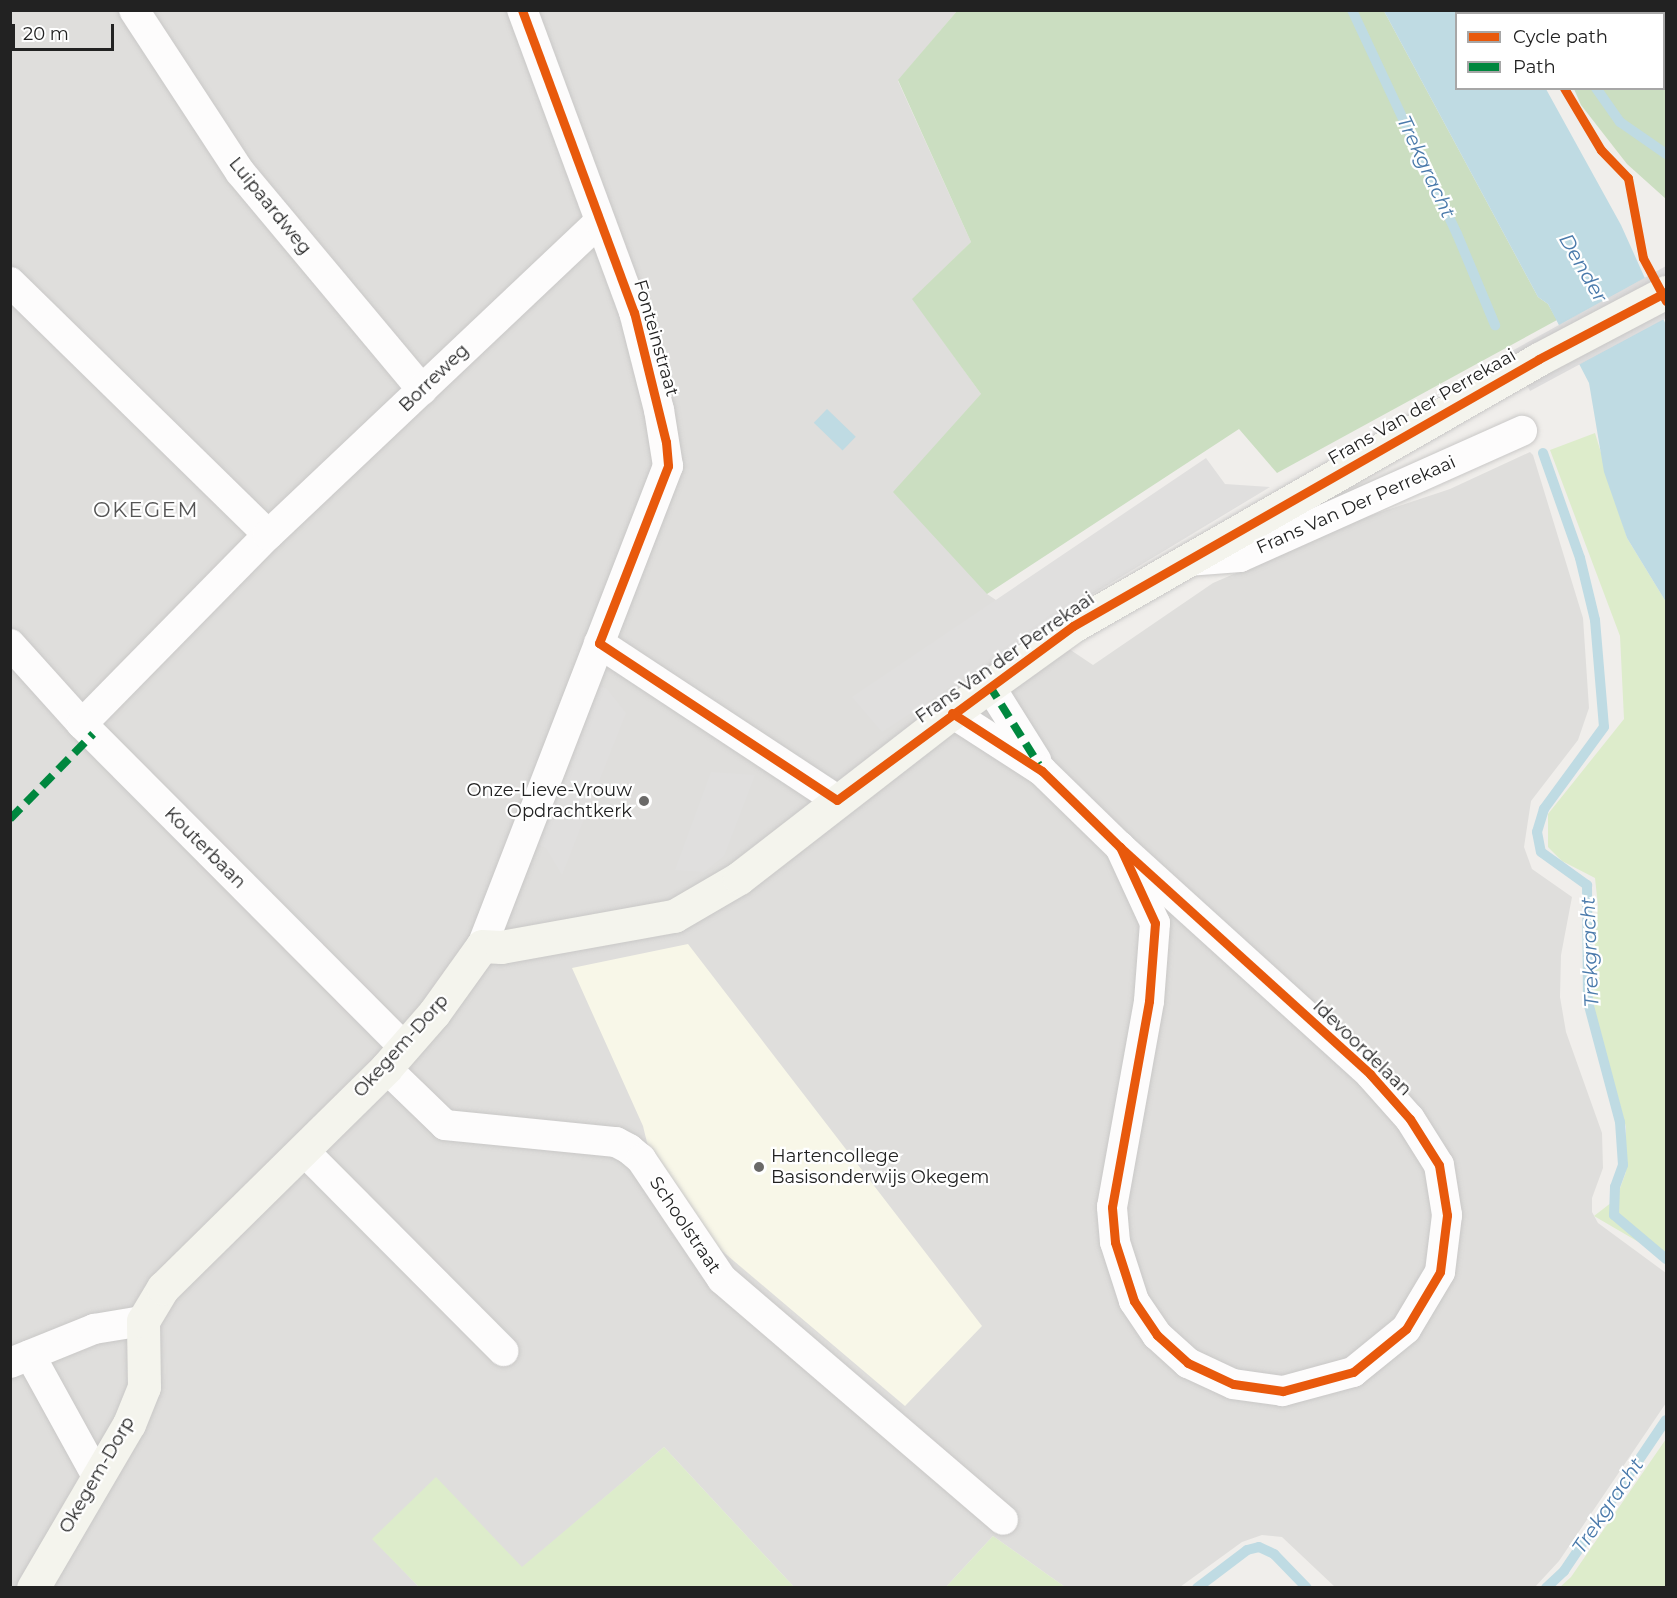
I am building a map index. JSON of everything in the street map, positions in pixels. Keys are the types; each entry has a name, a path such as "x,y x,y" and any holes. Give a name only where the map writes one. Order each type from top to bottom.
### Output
{"main road":[{"name":"Frans Van Der Perrekaai","path":"1539,359 1666,292"},
{"name":"Frans Van der Perrekaai","path":"482,946 501,947 674,916 739,878 837,800 989,685 1073,626 1539,359"},
{"name":"Okegem-Dorp","path":"33,1587 129,1424 144,1387 143,1321 164,1288 396,1058 434,1013 482,946"}],"street":[{"name":"Luipaardweg","path":"134,10 240,172 422,390"},
{"name":"Fonteinstraat","path":"482,946 668,466 659,410 634,312 522,10"},
{"name":"Borreweg","path":"82,724 268,535 599,222"},
{"path":"10,282 268,535"},
{"name":"Frans Van Der Perrekaai","path":"1187,561 1240,557 1522,431"},
{"path":"599,643 837,800"},
{"name":"Kouterbaan","path":"10,644 82,724 396,1058"},
{"name":"Idevoordelaan","path":"989,685 1042,771"},
{"name":"Idevoordelaan","path":"952,713 1042,771 1120,847 1370,1074 1410,1119 1439,1165 1447,1215 1440,1272 1406,1329 1353,1372 1283,1391 1233,1384 1188,1363 1158,1335 1134,1301 1115,1242 1112,1207 1149,1001 1155,923 1120,847"},
{"name":"Schoolstraat","path":"396,1058 445,1125 616,1142 629,1149 641,1159 722,1279 1003,1520"},
{"path":"303,1150 503,1352"},
{"path":"20,1359 94,1329 143,1321"},
{"path":"20,1359 35,1369 98,1478"}],"shaded area":[{"path":"10,11 957,11 898,81 971,242 913,299 981,394 987,594 1093,665 1213,583 1366,517 1450,489 1530,452 1533,455 1583,618 1589,708 1578,740 1531,801 1524,847 1532,869 1572,897 1561,955 1560,997 1566,1032 1602,1133 1603,1168 1592,1198 1592,1212 1598,1223 1666,1273 1666,1403 1559,1561 1535,1587 1335,1587 1282,1537 1262,1535 1242,1542 1180,1587 1065,1587 993,1536 946,1587 794,1587 664,1447 522,1568 373,1539 419,1587 11,1587"},
{"path":"1206,458 1225,484 1270,487 1086,598 882,732 852,697"},
{"path":"595,684 607,689 626,713 562,875 546,848 533,843"},
{"path":"711,772 755,775 724,856 704,872 675,870"},
{"name":"Hartencollege Basisonderwijs Okegem","path":"688,944 982,1326 905,1406 702,1234 649,1151 643,1126 572,968"}],"green space":[{"path":"957,11 1384,11 1538,297 1548,304 1557,320 1277,473 1239,429 987,594 893,492 981,394 912,299 971,242 898,80"},
{"path":"1537,11 1666,11 1666,199 1627,164 1581,105 1574,90 1665,90 1665,12"},
{"path":"1595,433 1627,538 1666,602 1666,1258 1594,1216 1616,1199 1626,1172 1626,1127 1591,998 1598,906 1595,878 1562,861 1548,847 1548,814 1624,719 1620,636 1550,450"},
{"path":"1666,1439 1666,1587 1560,1587 1571,1577"},
{"path":"664,1447 794,1587 419,1587 372,1539 436,1477 522,1567"},
{"path":"993,1536 1065,1587 946,1587"}],"water":[{"name":"Dender","path":"1384,11 1504,11 1455,12 1455,90 1547,90 1621,225 1666,325 1666,602 1627,538 1604,472 1589,383 1548,304 1538,297"},
{"path":"827,409 856,437 843,450 814,423"}],"pier":[{"path":"1666,266 1666,318 1530,391 1510,352"}],"waterway":[{"name":"Trekgracht","path":"1352,10 1457,234 1495,325"},
{"path":"1597,90 1620,122 1666,154"},
{"name":"Trekgracht","path":"1543,453 1580,558 1595,620 1604,727 1544,809 1537,832 1541,852 1587,885 1588,1002 1620,1122 1623,1165 1615,1187 1614,1215 1666,1259"},
{"name":"Trekgracht","path":"1546,1588 1564,1571 1666,1420"},
{"name":"Trekgracht","path":"1197,1588 1247,1550 1259,1547 1274,1554 1307,1588"}],"marked path":[{"path":"989,685 1039,765"},
{"path":"10,819 93,734"}],"cycle path":[{"path":"522,10 634,312 666,442 668,466 599,643 837,800 1073,626 1539,359 1666,292"},
{"path":"1565,90 1601,150 1628,178 1643,258 1666,301"},
{"path":"952,713 1042,771 1120,847 1370,1074 1410,1119 1439,1165 1447,1215 1440,1272 1406,1329 1353,1372 1283,1391 1233,1384 1188,1363 1157,1335 1134,1301 1115,1242 1112,1207 1149,1001 1155,923 1120,847"}],"place":[{"name":"Onze-Lieve-Vrouw Opdrachtkerk","path":"644,801"},
{"name":"Hartencollege Basisonderwijs Okegem","path":"759,1167"}],"district":[{"name":"OKEGEM","path":"146,510"}]}
